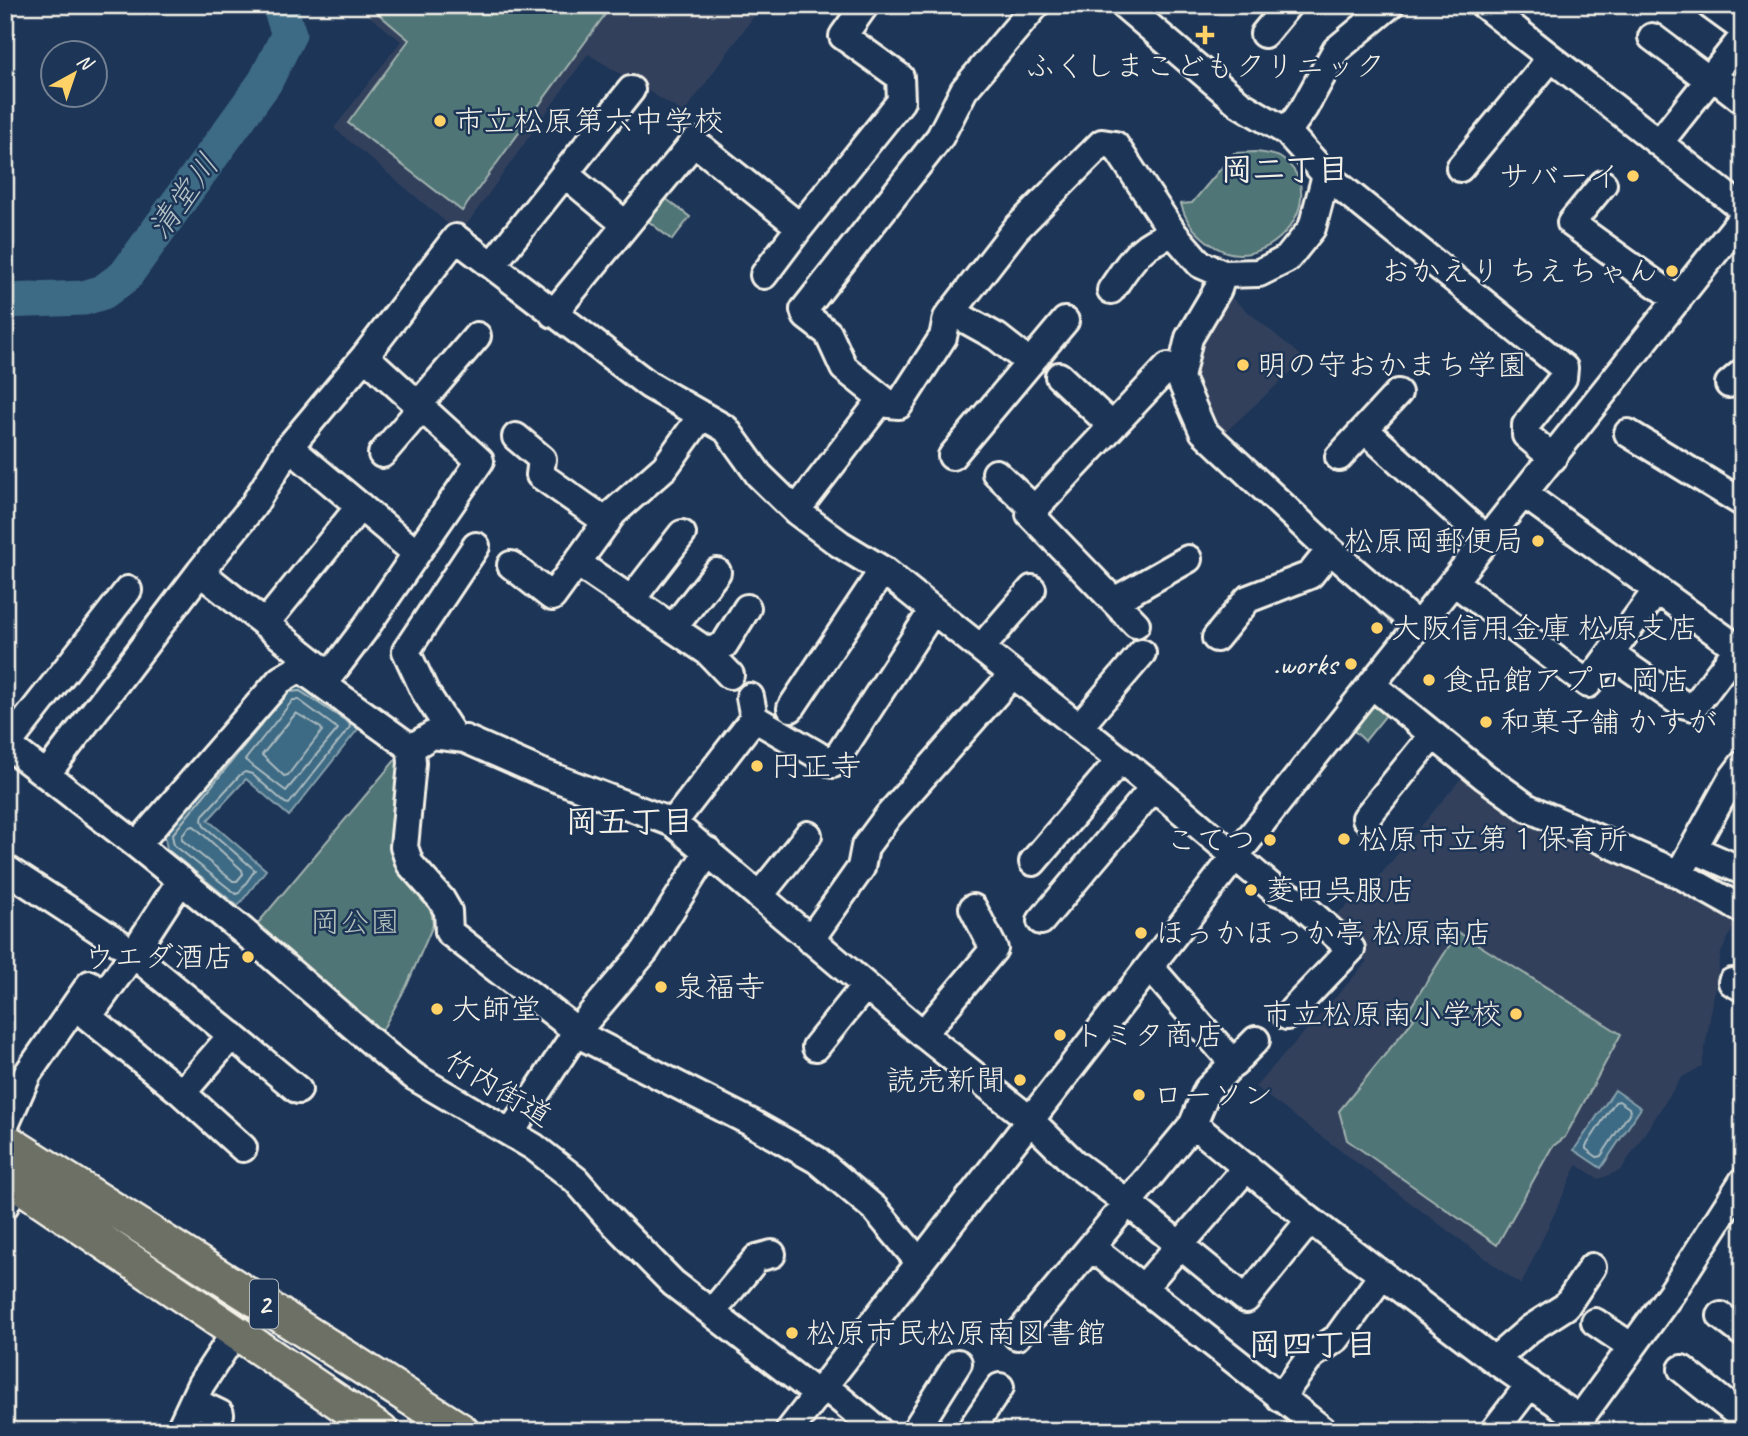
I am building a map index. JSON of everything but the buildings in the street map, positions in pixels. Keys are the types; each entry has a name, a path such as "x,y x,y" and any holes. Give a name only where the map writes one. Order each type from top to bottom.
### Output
{"main road":[{"path":"6,1123 25,1136 65,1178"},
{"name":"2","path":"5,1140 462,1431"},
{"name":"2","path":"6,1193 150,1274 381,1431"}],"street":[{"path":"764,275 901,101 900,77 843,36 865,5"},
{"path":"1036,5 964,90 940,137 804,310 806,316 828,333 844,368 889,404 899,405 943,337 947,318 1016,229 1102,144 1115,145 1174,234 1200,264 1223,274 1259,273 1287,258 1312,228 1326,175"},
{"path":"1124,5 1240,104 1287,132 1326,175 1564,368 1563,377 1526,425 1526,435 1553,458"},
{"path":"1265,34 1288,5"},
{"path":"1287,132 1304,108 1336,50 1390,5"},
{"path":"1483,5 1743,209"},
{"path":"1710,5 1743,30"},
{"path":"1652,37 1743,100"},
{"path":"1659,143 1743,37"},
{"path":"1460,168 1551,58"},
{"path":"492,265 631,90"},
{"path":"553,314 694,142 800,227"},
{"path":"565,174 626,225"},
{"path":"1603,184 1571,223 1678,300"},
{"path":"789,1431 1236,855 1743,217"},
{"path":"1111,290 1138,251 1164,236 1174,234"},
{"path":"128,590 6,744 46,775 253,506 289,447 365,356 456,238 649,385 726,429 759,475 796,511 840,544 883,570 1154,787 1276,891 1294,898 1351,949 1287,1016"},
{"path":"1180,378 1189,338 1218,289 1223,274"},
{"path":"952,312 997,337 1030,363"},
{"path":"951,456 1065,321"},
{"path":"382,454 477,336"},
{"path":"330,676 480,461 365,356"},
{"path":"1136,624 1030,514 1168,367 1180,378 1203,431 1331,550 1418,626"},
{"path":"1059,376 1112,426"},
{"path":"1339,457 1398,393"},
{"path":"796,511 882,399"},
{"path":"511,565 552,597 613,513 665,467 702,415"},
{"path":"1364,430 1487,540"},
{"path":"1628,433 1743,503"},
{"path":"516,437 542,459 540,475 607,522"},
{"path":"289,447 416,553"},
{"path":"996,473 1034,509"},
{"path":"1524,494 1740,650 1694,707 1682,704 1610,654"},
{"path":"265,624 359,506"},
{"path":"631,600 682,534"},
{"path":"454,737 425,692 406,651 476,546"},
{"path":"1216,638 1248,599 1310,575 1331,550"},
{"path":"1114,601 1188,559"},
{"path":"577,563 708,652 730,675"},
{"path":"791,708 883,570"},
{"path":"200,572 352,693 366,715"},
{"path":"673,628 717,572"},
{"path":"1454,582 1588,684 1657,590"},
{"path":"981,649 1032,589"},
{"path":"708,652 724,645 747,608"},
{"path":"673,823 752,707 833,764 933,610"},
{"path":"1079,727 1142,653"},
{"path":"137,845 280,680 300,668 411,748 404,847 410,864 441,899 448,911 449,932 576,1032 750,1122 817,1160 875,1209 920,1263"},
{"path":"810,940 861,868 865,847 888,816 1013,674"},
{"path":"1372,685 1528,808 1679,874 1741,905"},
{"path":"411,748 432,735 465,739 540,772 673,823 865,986 1029,1119 1074,1163 1128,1203 1246,1299 1310,1220"},
{"path":"1366,818 1433,735"},
{"path":"1033,862 1120,760"},
{"name":"竹内街道","path":"46,775 175,875 415,1077 511,1132 576,1180 673,1283 879,1431"},
{"path":"1679,874 1739,776"},
{"path":"1041,921 1154,787"},
{"path":"759,896 808,835"},
{"path":"1693,849 1743,871"},
{"path":"511,1132 576,1032 645,951 708,851"},
{"path":"6,869 126,948 298,1090"},
{"path":"6,1123 28,1073 126,948 175,875"},
{"path":"923,1034 994,949 973,908"},
{"path":"126,948 88,1017 182,1093 243,1148"},
{"path":"1150,967 1234,1064"},
{"path":"816,1047 865,986"},
{"path":"182,1093 232,1035"},
{"path":"1017,1336 1193,1124 1207,1090 1256,1040"},
{"path":"1193,1124 1310,1220 1494,1360 1530,1384 1576,1425 1672,1292 1743,1181"},
{"path":"1143,1288 1247,1167"},
{"path":"1091,1247 1324,1431"},
{"path":"712,1312 757,1258 772,1254"},
{"path":"1494,1360 1530,1329 1566,1306 1592,1267"},
{"path":"1280,1398 1312,1355 1337,1338 1384,1274"},
{"path":"1721,1316 1743,1333"},
{"path":"1595,1322 1632,1347"},
{"path":"179,1431 201,1384 236,1331"},
{"path":"915,1431 958,1363"},
{"path":"1682,1369 1743,1418 1733,1431"},
{"path":"1494,1431 1530,1384"},
{"path":"970,1431 1000,1387"},
{"path":"193,1401 220,1415"}],"shaded area":[{"name":"市立松原第六中学校","path":"355,5 762,5 684,113 588,54 460,234 334,128 401,41"},
{"name":"明の守おかまち学園","path":"1222,290 1305,359 1219,438 1190,387 1195,333"},
{"name":"市立松原南小学校","path":"1464,775 1738,918 1721,953 1702,1066 1681,1078 1621,1170 1599,1179 1577,1165 1521,1285 1255,1087 1367,962 1333,917 1370,887"}],"green space":[{"name":"市立松原第六中学校","path":"368,5 612,5 462,211 348,123 409,40"},
{"path":"1256,152 1281,158 1296,175 1301,194 1297,213 1286,231 1270,245 1250,253 1229,253 1199,234 1188,221 1181,204 1192,203 1234,153"},
{"path":"665,198 690,217 672,240 647,220"},
{"path":"1384,703 1391,709 1365,741 1352,729 1371,706"},
{"name":"岡公園","path":"402,752 398,817 429,893 433,925 407,985 379,1036 253,929"},
{"path":"1458,932 1621,1034 1565,1137 1552,1147 1497,1245 1347,1140 1339,1111 1414,1019 1407,1013"}],"water":[{"path":"300,683 362,724 289,816 246,779 208,820 266,870 238,906 167,849 164,833 283,687"},
{"path":"1615,1090 1641,1108 1601,1168 1574,1150"}],"waterway":[{"name":"清堂川","path":"5,301 84,298 103,292 125,276 265,82 289,34 279,5"}],"place":[{"name":"ふくしまこどもクリニック","path":"1205,35"},
{"name":"市立松原第六中学校","path":"440,121"},
{"name":"サバーイ","path":"1633,176"},
{"name":"おかえり ちえちゃん","path":"1672,271"},
{"name":"明の守おかまち学園","path":"1243,365"},
{"name":"松原岡郵便局","path":"1538,541"},
{"name":"大阪信用金庫 松原支店","path":"1377,628"},
{"name":".works","path":"1351,664"},
{"name":"食品館アプロ 岡店","path":"1429,680"},
{"name":"和菓子舗 かすが","path":"1486,722"},
{"name":"円正寺","path":"757,766"},
{"name":"松原市立第１保育所","path":"1344,839"},
{"name":"こてつ","path":"1270,840"},
{"name":"菱田呉服店","path":"1251,890"},
{"name":"ほっかほっか亭 松原南店","path":"1141,933"},
{"name":"ウエダ酒店","path":"248,957"},
{"name":"泉福寺","path":"661,987"},
{"name":"大師堂","path":"437,1009"},
{"name":"市立松原南小学校","path":"1516,1014"},
{"name":"トミタ商店","path":"1060,1035"},
{"name":"読売新聞","path":"1020,1080"},
{"name":"ローソン","path":"1139,1095"},
{"name":"松原市民松原南図書館","path":"792,1333"}],"district":[{"name":"岡二丁目","path":"1285,169"},
{"name":"岡五丁目","path":"630,821"},
{"name":"岡四丁目","path":"1313,1344"}]}
